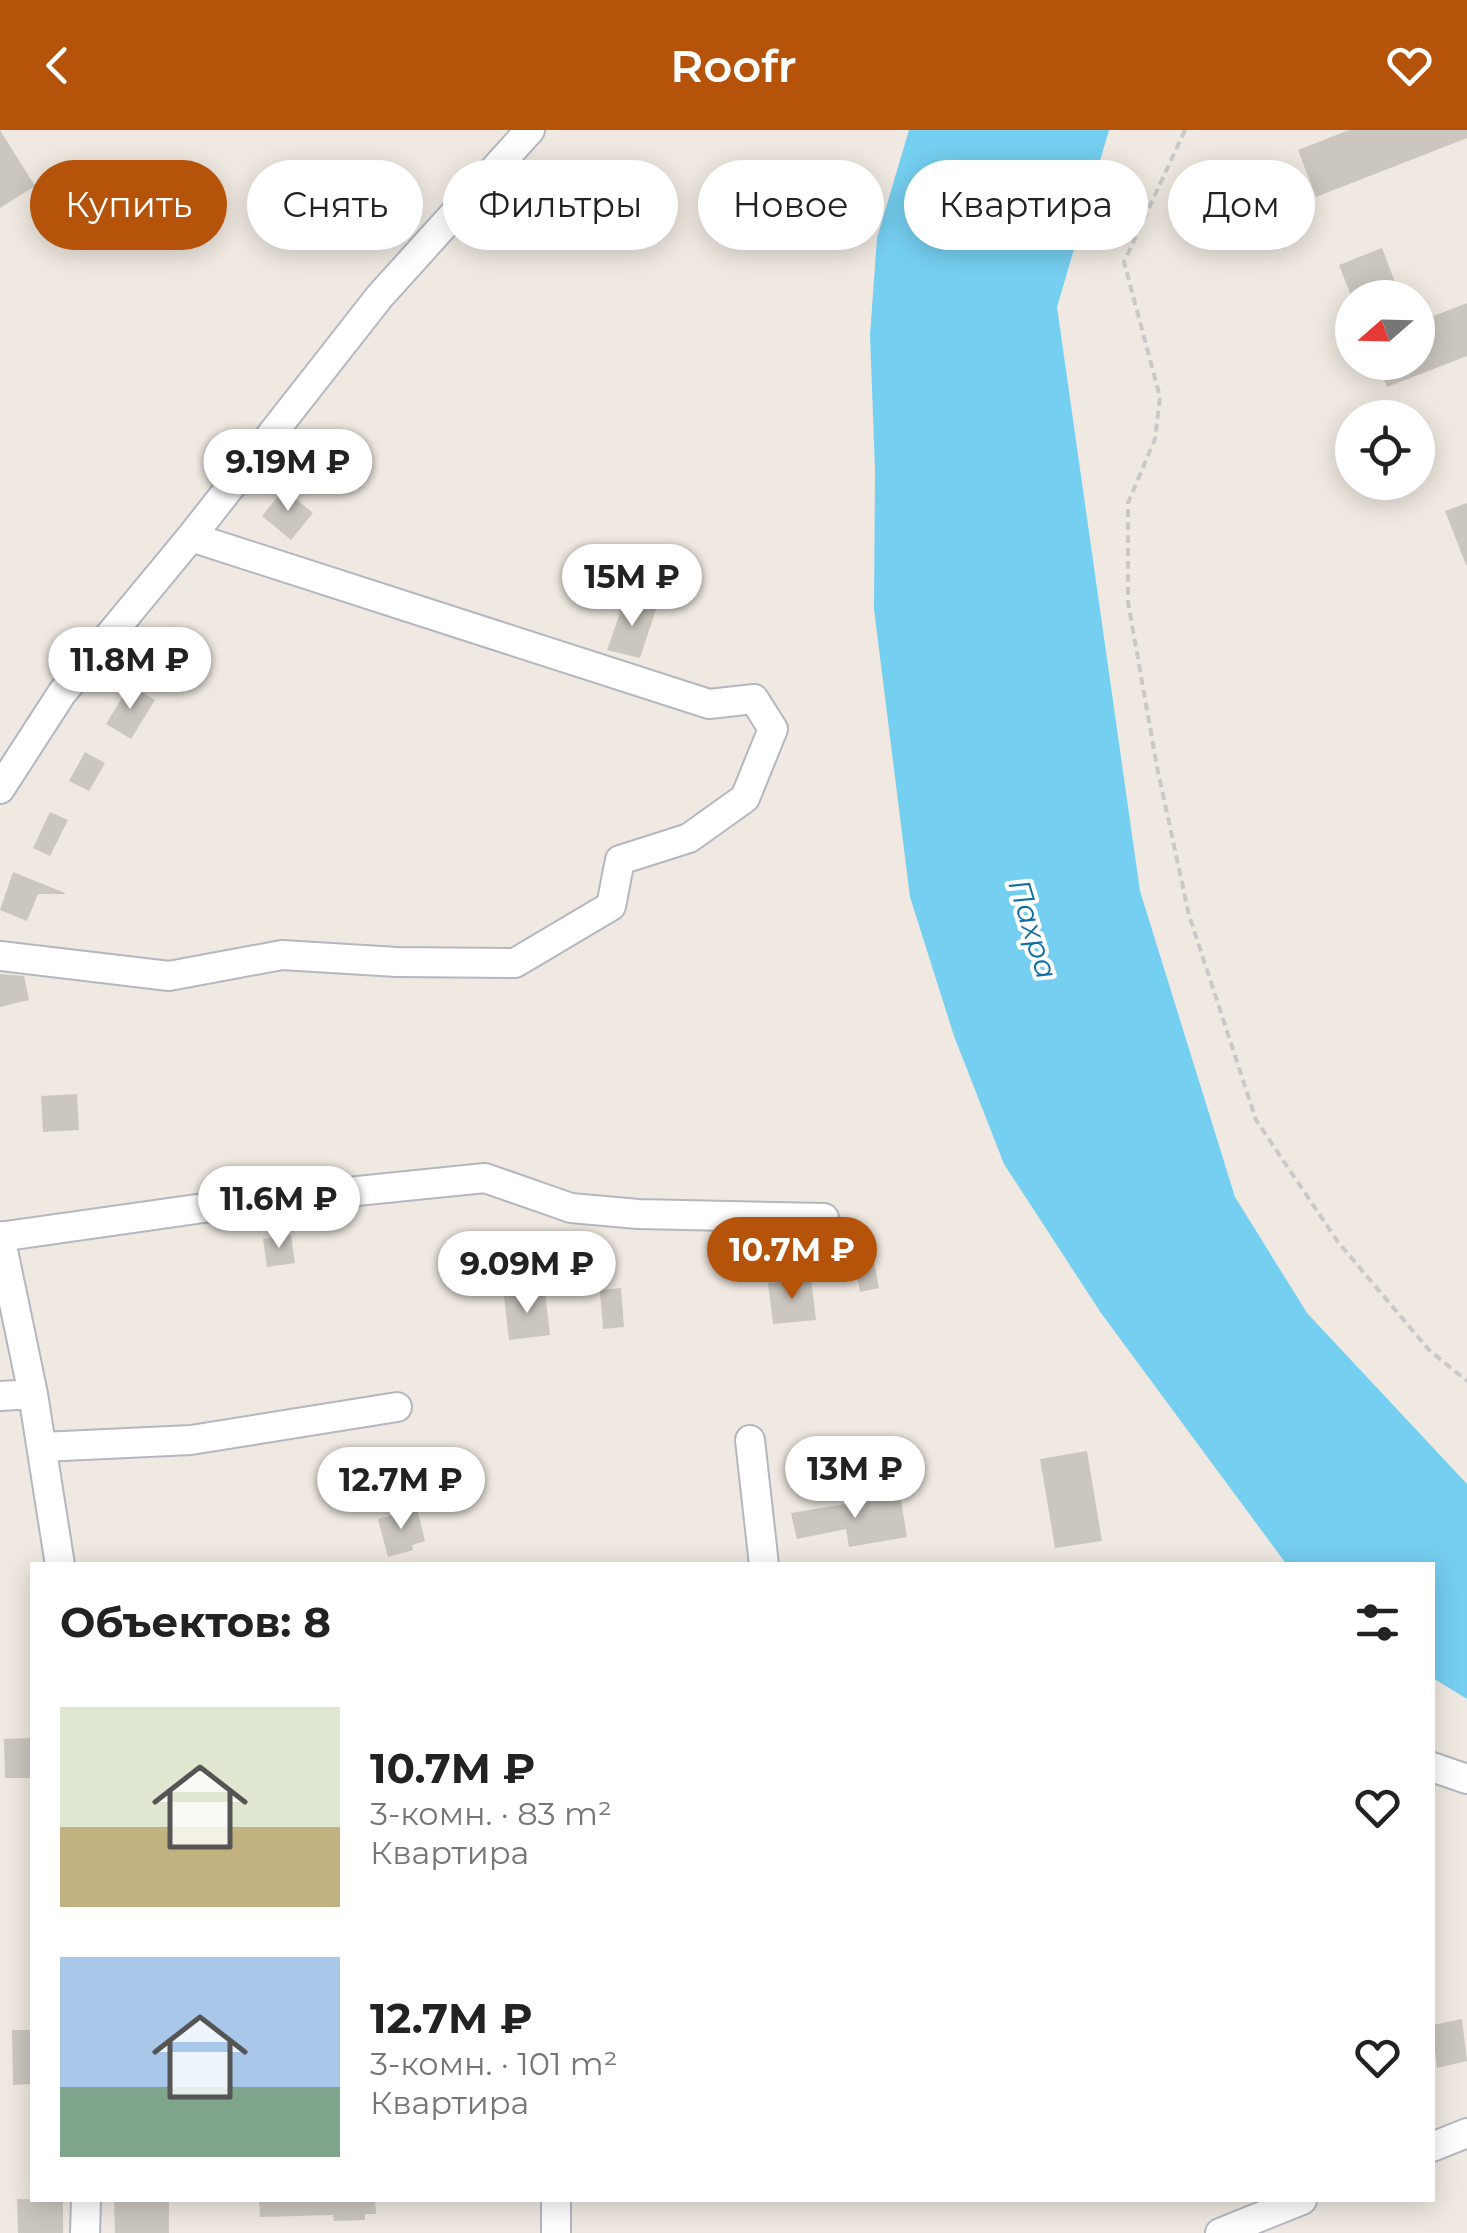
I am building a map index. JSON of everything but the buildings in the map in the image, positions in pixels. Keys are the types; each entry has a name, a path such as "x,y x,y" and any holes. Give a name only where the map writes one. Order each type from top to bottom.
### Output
{"street":[{"path":"0,789 62,693 191,537 380,296 530,130"},
{"path":"0,956 169,976 282,956 515,963 610,906 620,860 689,838 745,798 773,729 754,698 709,704 191,537"},
{"path":"60,1562 42,1448 0,1236 239,1204 485,1178 571,1208 638,1214 824,1218"},
{"path":"0,1396 32,1394"},
{"path":"42,1448 191,1440 397,1407"},
{"path":"750,1440 764,1562"},
{"path":"1435,1768 1467,1779"},
{"path":"1435,2146 1467,2133"},
{"path":"85,2233 86,2202"},
{"path":"556,2202 556,2233"},
{"path":"1220,2233 1297,2202"}],"path":[{"path":"1184,130 1124,262 1160,397 1155,438 1128,503 1128,602 1185,896 1256,1120 1338,1242 1429,1350 1467,1381"}],"water":[{"name":"Пахра","path":"909,130 1109,130 1100,160 904,160 904,250 1074,250 1057,307 1140,891 1235,1197 1307,1313 1467,1484 1467,1699 1435,1679 1435,1562 1285,1562 1101,1313 1004,1164 954,1036 910,897 874,609 875,470 870,335 876,250 884,250 884,214"}]}
